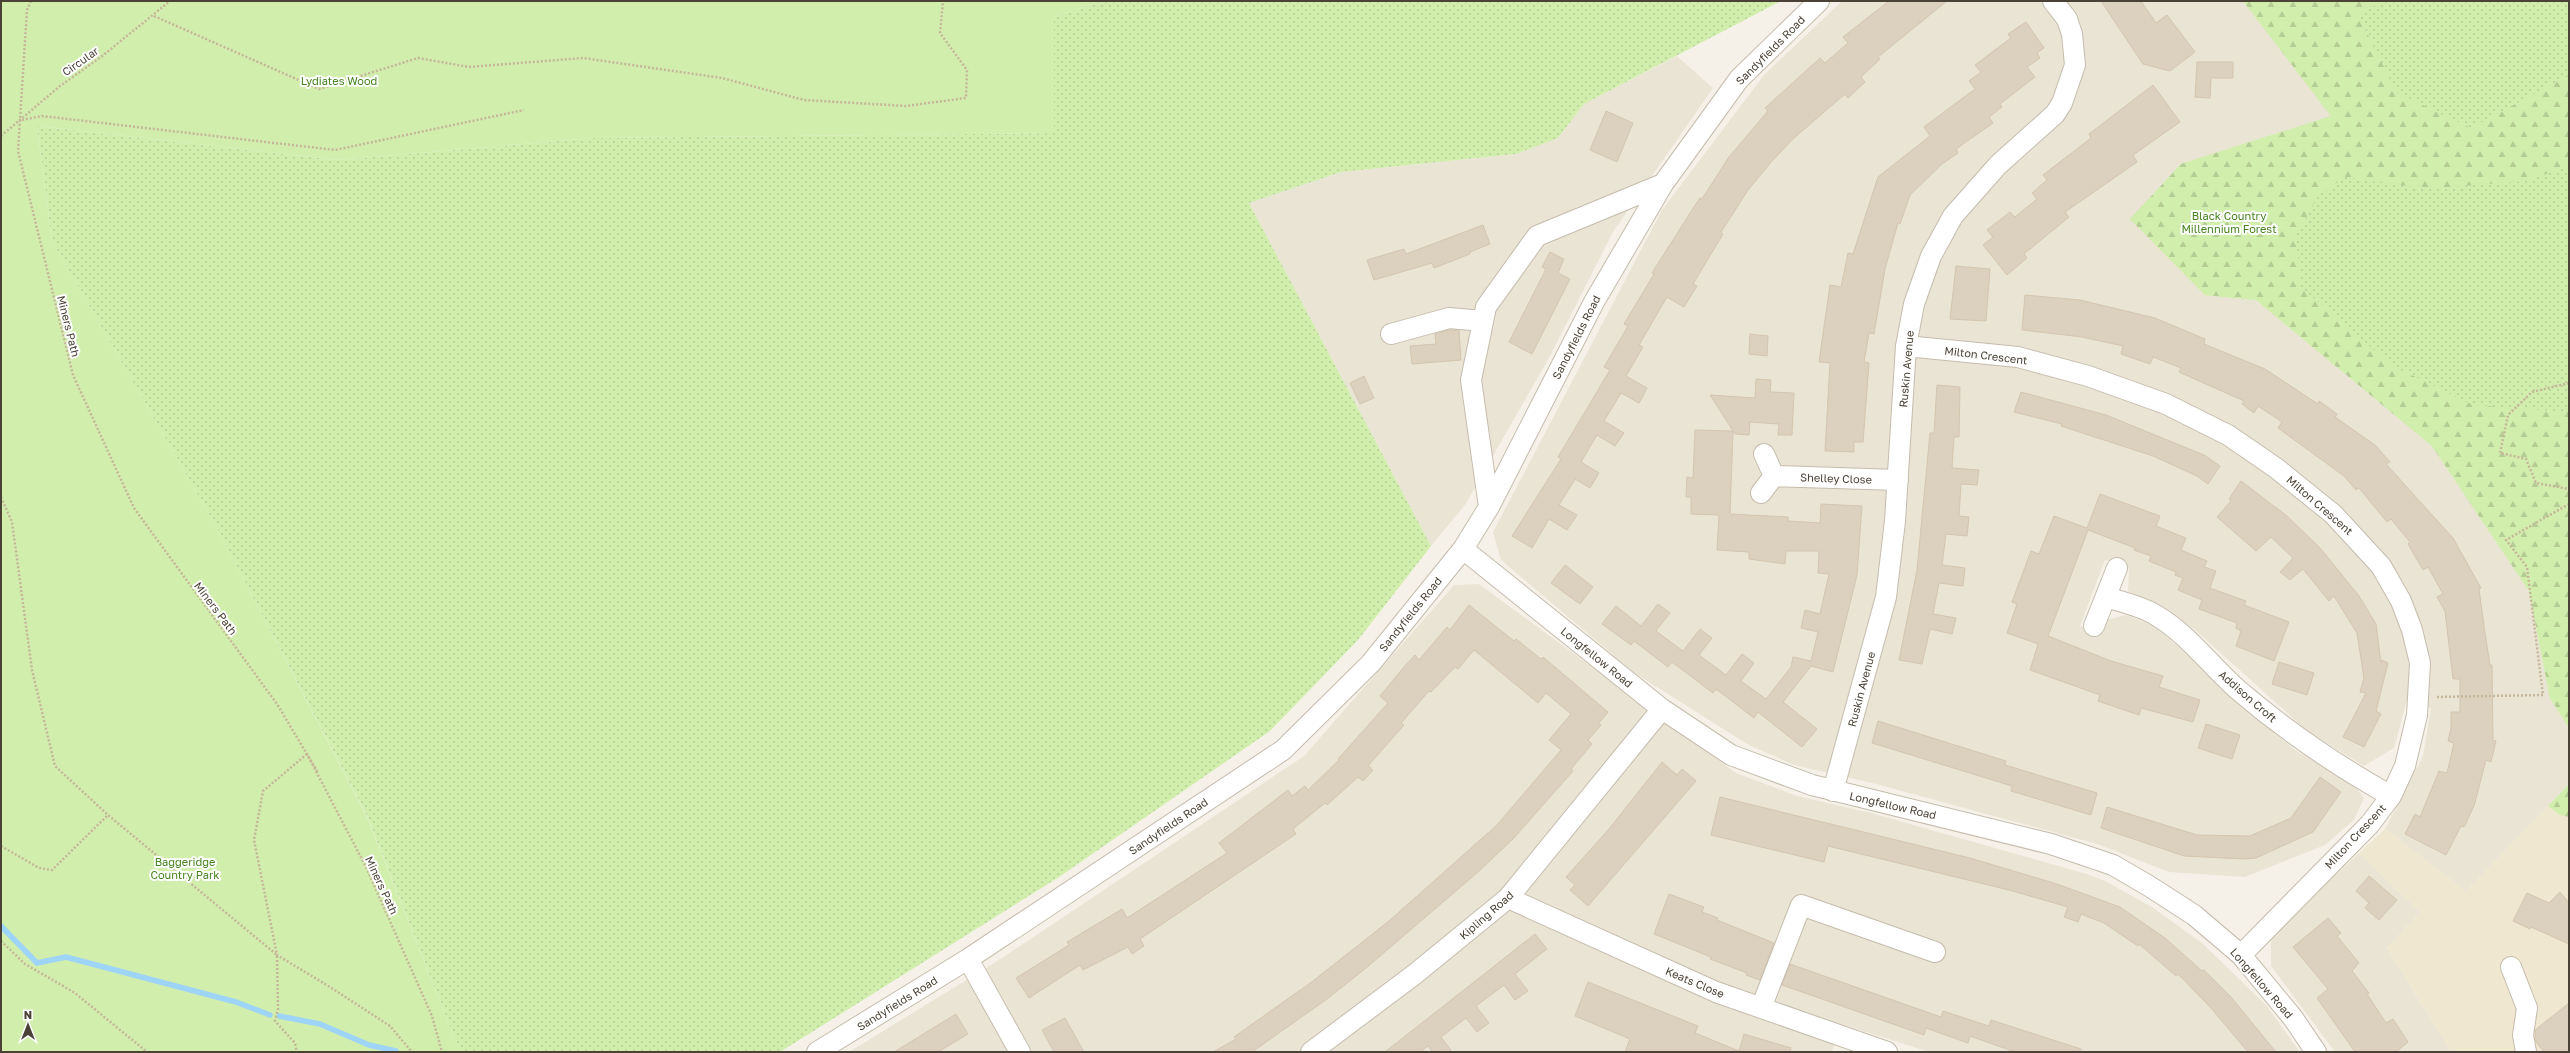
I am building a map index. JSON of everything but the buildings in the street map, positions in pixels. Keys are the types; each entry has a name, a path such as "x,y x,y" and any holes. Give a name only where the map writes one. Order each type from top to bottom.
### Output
{"street":[{"name":"Sandyfields Road","path":"817,1052 968,960 1283,750 1371,663 1463,549 1489,507 1594,302 1662,184 1738,79 1819,1"},
{"name":"Ruskin Avenue","path":"1833,791 1886,597 1898,480 1906,346 1914,304 1931,256 1953,216 1998,165 2054,114 2062,103 2075,65 2073,42 2067,19 2053,1"},
{"path":"1489,507 1471,380 1486,307 1537,236 1662,184"},
{"path":"1391,334 1449,318 1483,321"},
{"name":"Milton Crescent","path":"1906,346 2018,356 2088,376 2166,404 2228,435 2252,451 2333,514 2380,566 2402,601 2412,630 2420,663 2414,736 2405,766 2392,796 2370,824 2240,955"},
{"path":"1761,493 1774,476 1764,454"},
{"name":"Shelley Close","path":"1774,476 1898,480"},
{"name":"Longfellow Road","path":"1463,549 1662,709 1731,755 1778,774 1833,791 2021,836 2113,865 2194,915 2240,955 2293,1018 2316,1052"},
{"path":"2094,626 2117,568"},
{"name":"Addison Croft","path":"2106,597 2153,614 2172,626 2237,689 2301,742 2337,766 2392,796"},
{"name":"Kipling Road","path":"1311,1052 1415,974 1508,898 1662,709"},
{"name":"Keats Close","path":"1508,898 1716,992 1761,1008 1846,1046 1887,1052"},
{"path":"1761,1008 1801,905 1935,952"},
{"path":"968,960 1020,1052"},
{"path":"2511,967 2527,1008 2523,1035 2526,1052"}],"path":[{"path":"31,1 27,10 22,120 42,116 335,150 524,110"},
{"name":"Circular","path":"1,136 22,120 60,86 154,16 170,1"},
{"path":"154,16 319,89 418,58 468,67 583,58 722,78 804,100 906,106 966,98 967,70 940,33 943,1"},
{"name":"Miners Path","path":"22,120 18,151 73,375 134,508 277,704 317,771 307,754"},
{"path":"2569,383 2532,392 2508,415 2500,453 2526,459 2536,483 2569,489"},
{"path":"1,497 12,522 32,670 55,766 108,815 277,955 390,1026 412,1052"},
{"path":"2418,697 2543,695 2527,568 2506,540 2569,504"},
{"path":"297,1052 295,1043 275,1021 278,1009 277,955 254,840 263,791 307,754"},
{"name":"Miners Path","path":"307,754 366,867 432,1016 442,1052"},
{"path":"1,846 39,868 52,870 108,815"},
{"path":"1,941 25,964 75,993 147,1052"}],"shaded area":[{"path":"1842,1 2243,1 2332,116 2181,164 2205,295 2256,300 2432,446 2529,591 2550,698 2569,728 2569,784 2466,891 2385,829 2423,756 2431,708 2407,700 2394,748 2364,766 2307,731 2194,629 2162,607 2128,591 2129,568 2105,560 2080,626 2099,633 2107,620 2126,615 2157,627 2244,708 2295,750 2354,785 2364,798 2354,820 2325,845 2245,877 2169,872 2097,844 1876,784 1794,765 1747,744 1633,672 1501,560 1493,532 1662,210 1764,75"},
{"path":"1677,56 1713,88 1613,232 1550,356 1465,505 1431,546 1249,203 1341,172 1516,154 1558,138 1584,104"},
{"path":"1479,584 1736,773 1797,796 1871,813 2087,874 2105,881 2152,907 2202,943 2266,1005 2300,1052 1929,1052 1841,1024 1832,1052 849,1052 999,960 1304,756 1454,585"},
{"path":"2569,784 2569,1052 2451,1052 2387,948 2420,912 2359,853 2385,829 2466,891"},
{"path":"2359,853 2420,912 2387,948 2451,1052 2335,1052 2271,966 2271,936"}],"green space":[{"name":"Baggeridge Country Park","path":"1,1 1102,1 1054,17 1054,133 593,138 338,160 37,126 52,241 217,528 368,819 460,1052 1,1052"},
{"path":"1102,1 1781,1 1584,104 1558,138 1516,154 1341,172 1249,203 1431,546 1358,640 1270,731 1059,877 780,1052 460,1052 368,818 217,528 52,241 37,126 338,160 593,138 1054,133 1054,17"},
{"path":"2243,1 2569,1 2569,728 2550,698 2529,591 2432,446 2256,300 2205,295 2130,219 2181,164 2331,116"},
{"name":"Black Country Millennium Forest","path":"2243,1 2381,1 2359,17 2397,93 2471,128 2569,75 2569,167 2524,181 2427,189 2345,177 2318,196 2296,236 2301,287 2393,366 2473,405 2569,412 2569,728 2550,698 2529,591 2432,446 2256,300 2205,295 2130,219 2181,164 2331,116"},
{"path":"2569,784 2569,817 2560,815 2548,806"}],"waterway":[{"path":"1,926 37,963 66,957 236,1002 270,1015"},
{"path":"279,1016 320,1024 369,1045 396,1051"}],"park label":[{"name":"Lydiates Wood","path":"339,80"}]}
